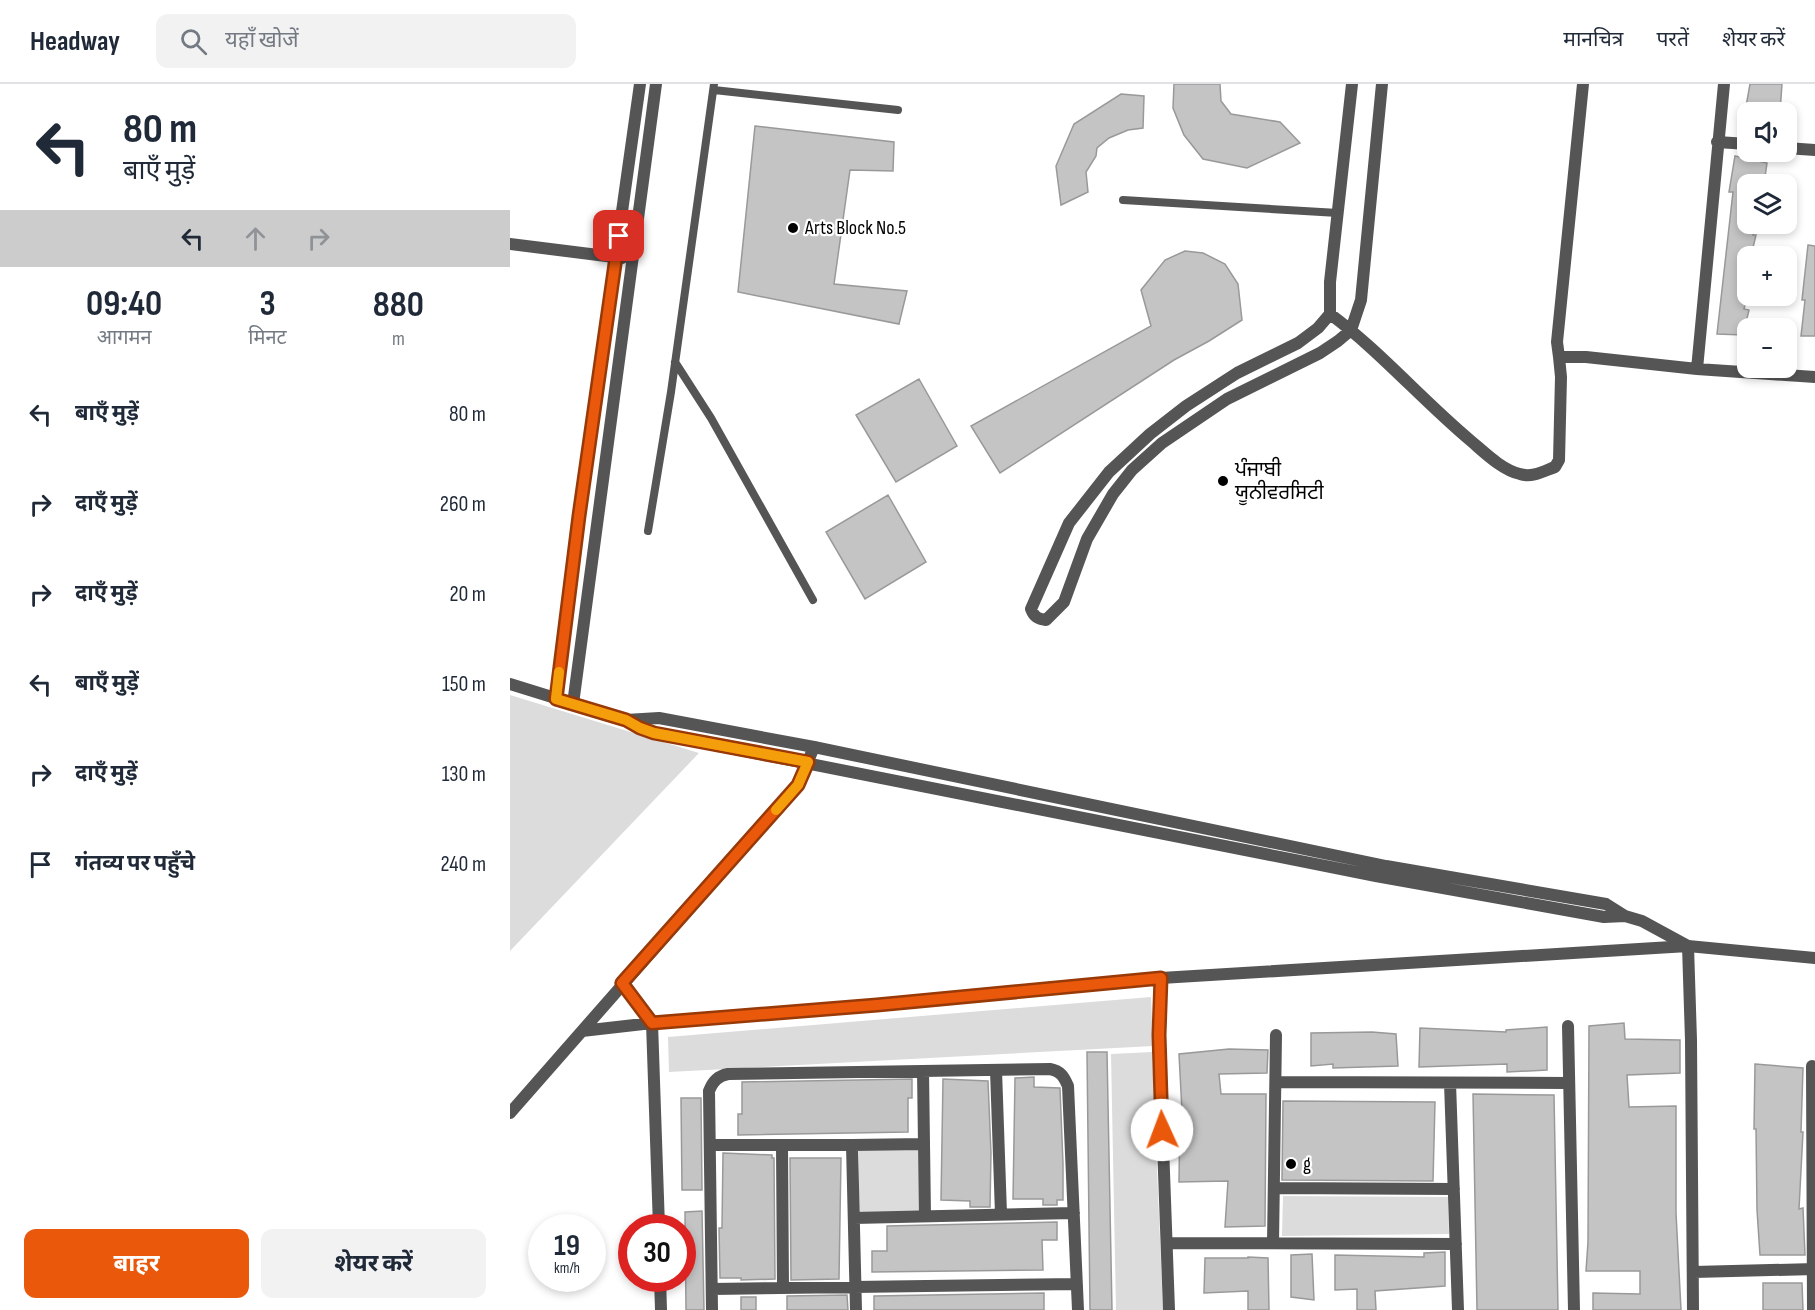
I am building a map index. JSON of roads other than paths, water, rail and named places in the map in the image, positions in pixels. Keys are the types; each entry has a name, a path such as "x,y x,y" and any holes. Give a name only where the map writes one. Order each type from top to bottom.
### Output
{"street":[{"path":"556,699 579,516 640,84"},
{"path":"573,704 656,84"},
{"path":"1352,84 1330,282 1330,314 1318,328 1298,343 1237,374 1186,406 1150,434 1109,472 1069,523 1031,609 1033,615 1040,620 1046,620 1064,602 1087,539 1113,494 1132,470 1162,443 1227,399 1320,353 1351,330 1360,300 1382,84"},
{"path":"1330,314 1351,330 1440,416 1485,452 1521,475 1538,474 1555,467 1559,460 1560,449 1561,377 1557,342 1583,84"},
{"path":"1697,369 1724,84"},
{"path":"1717,142 1737,143"},
{"path":"1797,149 1815,150"},
{"path":"510,244 632,259"},
{"path":"1559,357 1586,357 1697,369 1815,377"},
{"path":"510,684 626,720 654,733 1365,874 1494,891"},
{"path":"626,720 659,718 814,747 1386,866 1604,917 1625,916 1642,921 1688,946"},
{"path":"510,1113 798,785 814,747"},
{"path":"1688,946 1693,1310"},
{"path":"582,1031 1161,978 1688,946 1815,958"},
{"path":"1161,978 1159,1035 1169,1310"},
{"path":"622,983 652,1023 659,1214"},
{"path":"1568,1026 1574,1310"},
{"path":"1273,1243 1276,1035"},
{"path":"1812,1066 1814,1310"},
{"path":"712,1310 710,1091 712,1084 720,1076 728,1074 1050,1069 1058,1071 1068,1086 1078,1310"},
{"path":"996,1070 1001,1214"},
{"path":"923,1071 925,1216"},
{"path":"1276,1083 1569,1083"},
{"path":"1450,1083 1458,1310"},
{"path":"710,1145 924,1143"},
{"path":"782,1145 783,1288"},
{"path":"852,1145 855,1310"},
{"path":"1274,1188 1454,1189"},
{"path":"854,1218 1074,1213"},
{"path":"1167,1243 1456,1244"},
{"path":"1694,1272 1814,1269"},
{"path":"712,1289 1077,1284"},
{"path":"660,1292 661,1310"}],"lane":[{"path":"648,531 714,87 898,110"},
{"path":"1123,200 1338,213"},
{"path":"675,361 711,418 813,600"}],"place":[{"name":"Arts Block No.5","path":"793,228"},
{"name":"ਪੰਜਾਬੀ ਯੂਨੀਵਰਸਿਟੀ","path":"1223,481"},
{"name":"g","path":"1291,1164"}]}
